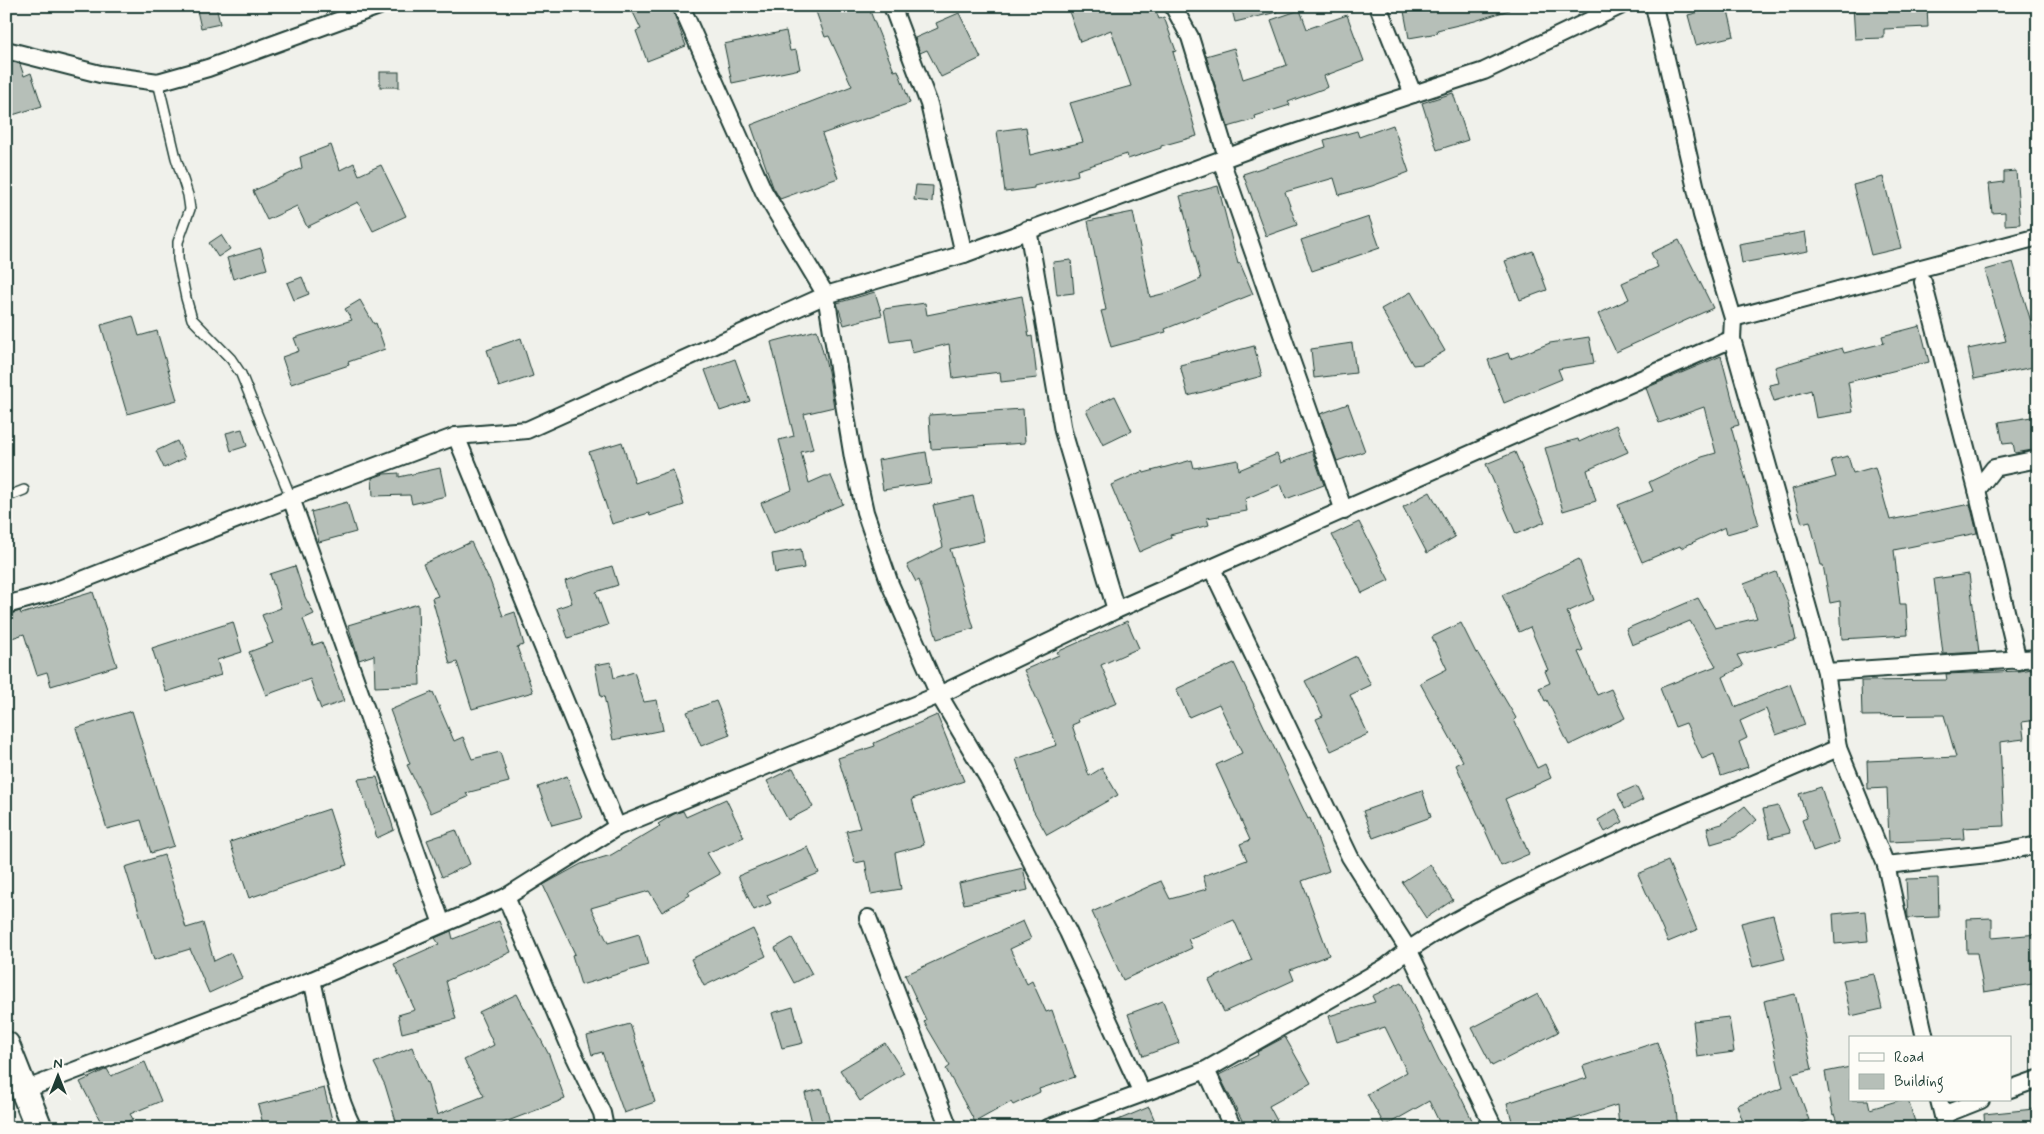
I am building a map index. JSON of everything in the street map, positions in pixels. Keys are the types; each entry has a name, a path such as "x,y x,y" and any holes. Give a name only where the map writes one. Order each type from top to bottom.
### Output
{"main road":[{"path":"6,1046 39,1128"}],"street":[{"path":"6,50 100,74 158,82 208,68 379,6"},
{"path":"681,6 764,192 826,295 853,458 866,512 890,584 939,695 988,778 1068,932 1142,1093"},
{"path":"892,6 928,104 964,254"},
{"path":"1173,6 1190,37 1224,158 1344,511"},
{"path":"1378,6 1414,94"},
{"path":"6,605 49,593 291,498 456,436 527,430 826,295 964,254 1291,134 1484,71 1620,6"},
{"path":"1654,6 1702,215 1733,318 1732,339 1826,672 1838,748 1886,865 1925,1036"},
{"path":"1028,229 1063,431 1116,610"},
{"path":"1733,318 2038,237"},
{"path":"1924,282 2018,661"},
{"path":"24,1090 312,980 506,897 617,827 939,695 1116,610 1732,339"},
{"path":"456,436 617,827"},
{"path":"1977,490 1994,468 2038,459"},
{"path":"291,498 442,924"},
{"path":"1212,569 1350,857 1408,949 1494,1128"},
{"path":"1826,672 2018,661 2038,658"},
{"path":"1048,1128 1206,1070 1386,967 1408,949 1478,908 1564,865 1838,748"},
{"path":"1886,865 1997,853 2038,845"},
{"path":"506,897 571,1049 602,1113 605,1128"},
{"path":"868,918 949,1128"},
{"path":"312,980 338,1090 346,1116 353,1128"},
{"path":"1206,1070 1233,1128"},
{"path":"2012,1089 2038,1079"},
{"path":"1943,1114 1976,1102"}],"lane":[{"path":"158,82 176,158 188,195 190,209 178,242 178,259 192,319 231,360 241,374 291,498"},
{"path":"6,497 24,490"}],"building":[{"path":"196,6 216,6 220,24 201,28"},
{"path":"630,6 671,6 686,46 647,61 636,31 641,29"},
{"path":"814,6 868,6 894,71 898,70 910,103 822,134 838,178 780,199 773,187 751,125 852,86 829,36 825,37"},
{"path":"1067,6 1154,6 1159,19 1164,17 1176,51 1173,52 1197,136 1161,146 1161,148 1128,159 1127,154 1077,170 1078,175 1034,186 1034,188 1005,192 997,131 1026,127 1030,155 1083,142 1070,103 1131,86 1111,30 1080,42"},
{"path":"1231,6 1276,6 1277,12 1235,22"},
{"path":"1403,6 1508,6 1509,10 1437,30 1438,33 1409,38"},
{"path":"1727,6 1734,36 1696,45 1688,15"},
{"path":"1853,6 1927,6 1928,27 1884,29 1884,38 1855,39"},
{"path":"1300,10 1307,29 1347,15 1364,61 1324,76 1328,87 1288,102 1290,105 1255,116 1256,119 1228,127 1206,56 1234,48 1243,79 1287,65 1271,20"},
{"path":"959,13 981,58 941,77 927,50 920,53 915,38 938,28 936,23"},
{"path":"786,31 790,51 796,50 800,69 732,83 724,44"},
{"path":"10,61 20,64 24,76 31,73 42,106 6,117 6,63"},
{"path":"380,72 399,72 399,87 380,87"},
{"path":"1453,93 1468,140 1437,150 1422,103"},
{"path":"1393,125 1409,172 1372,186 1339,195 1334,178 1285,192 1297,225 1266,236 1243,174 1326,147 1324,140 1357,131 1359,137"},
{"path":"331,145 340,170 354,163 359,175 381,165 406,216 373,231 358,202 307,227 297,206 267,220 253,191 302,168 300,157"},
{"path":"2016,171 2020,224 2005,225 2005,212 1992,213 1989,184 2004,182 2004,172"},
{"path":"1883,177 1901,248 1871,255 1853,185"},
{"path":"916,185 933,186 932,202 914,200"},
{"path":"1218,186 1238,264 1240,263 1253,294 1165,329 1166,332 1111,347 1101,311 1106,310 1088,221 1133,212 1150,297 1170,292 1201,279 1180,196"},
{"path":"1369,217 1380,248 1312,271 1301,240"},
{"path":"1805,232 1808,251 1742,263 1739,244"},
{"path":"221,235 230,249 218,257 209,243"},
{"path":"1679,240 1713,308 1616,352 1598,314 1629,299 1622,283 1658,267 1651,253"},
{"path":"261,248 267,269 233,279 227,258"},
{"path":"1533,251 1547,290 1520,300 1505,261"},
{"path":"1071,260 1074,293 1057,295 1053,262"},
{"path":"2013,262 2035,335 2038,334 2038,366 1974,379 1968,349 2006,341 1985,270"},
{"path":"302,277 309,294 294,300 287,283"},
{"path":"875,292 882,315 844,325 837,303"},
{"path":"1411,292 1445,351 1422,364 1413,365 1381,309"},
{"path":"1022,296 1029,337 1032,336 1037,378 1001,382 1000,372 953,378 949,344 912,353 909,339 890,342 884,309 925,303 927,315"},
{"path":"360,300 374,324 376,323 385,349 348,362 349,365 291,384 282,357 299,351 294,338 352,320 345,309"},
{"path":"133,316 139,336 157,331 177,400 127,414 101,325"},
{"path":"1920,326 1929,362 1848,382 1853,412 1816,418 1811,390 1774,401 1769,385 1779,383 1775,367 1842,348 1844,353 1884,343 1882,336"},
{"path":"817,330 828,371 834,407 804,414 813,449 801,452 809,483 825,476 831,476 843,504 774,533 761,503 792,490 779,440 794,436 771,342"},
{"path":"1589,337 1594,363 1558,369 1562,379 1504,403 1488,360 1508,353 1510,359 1550,343"},
{"path":"521,338 533,376 499,387 487,350"},
{"path":"1352,343 1356,373 1314,378 1311,349"},
{"path":"1254,346 1262,376 1188,396 1180,365"},
{"path":"1721,356 1739,425 1731,427 1759,525 1727,534 1725,527 1681,548 1680,546 1642,562 1618,505 1653,491 1649,482 1702,457 1716,453 1704,407 1659,423 1646,388"},
{"path":"735,359 750,401 720,411 705,370"},
{"path":"1115,396 1132,431 1103,445 1086,410"},
{"path":"1348,404 1365,451 1337,461 1320,414"},
{"path":"1023,409 1025,443 931,449 929,415"},
{"path":"2038,416 2038,449 2015,453 2013,443 2003,444 1999,422"},
{"path":"1616,425 1628,452 1587,470 1596,501 1563,511 1545,448 1578,439 1579,442"},
{"path":"242,429 247,446 231,451 226,433"},
{"path":"177,441 185,458 164,468 156,451"},
{"path":"622,442 635,483 673,470 684,505 650,516 649,513 612,524 589,452"},
{"path":"1312,451 1324,485 1286,499 1281,484 1245,499 1247,511 1207,518 1209,525 1170,535 1171,538 1139,552 1111,485 1143,471 1144,473 1192,460 1194,468 1238,460 1239,470 1277,454 1281,463"},
{"path":"926,452 931,483 883,490 878,460"},
{"path":"1515,452 1545,522 1516,534 1486,464"},
{"path":"1848,456 1853,473 1875,467 1890,520 1970,504 1977,533 1894,550 1900,604 1906,604 1908,635 1842,639 1840,601 1830,603 1823,565 1821,565 1810,521 1802,523 1792,489 1836,477 1831,460"},
{"path":"440,468 446,496 412,504 410,495 373,496 372,478 384,474 399,473 399,477"},
{"path":"1430,492 1455,537 1427,553 1403,507"},
{"path":"973,496 984,541 950,549 974,628 937,639 919,580 916,582 907,565 943,547 933,505"},
{"path":"347,502 356,532 319,542 311,512"},
{"path":"1359,522 1389,580 1362,593 1332,535"},
{"path":"471,542 489,578 503,616 515,612 524,645 517,647 533,692 472,709 457,662 450,664 432,598 438,596 423,564"},
{"path":"801,549 804,568 775,573 772,554"},
{"path":"1579,559 1594,600 1567,612 1583,650 1578,652 1597,695 1611,689 1625,718 1569,745 1539,688 1550,683 1545,671 1548,670 1530,627 1519,632 1502,595"},
{"path":"295,566 305,597 314,614 303,619 313,645 322,642 344,701 321,709 310,679 266,695 249,652 273,643 262,615 281,608 270,574"},
{"path":"612,566 618,585 596,592 608,625 568,638 557,608 572,603 565,581"},
{"path":"1776,572 1788,602 1796,640 1737,655 1743,666 1723,677 1735,707 1790,684 1805,725 1776,735 1766,709 1740,721 1747,738 1739,742 1748,767 1721,776 1714,754 1702,759 1686,723 1675,727 1660,688 1716,666 1690,621 1632,645 1626,629 1698,598 1715,628 1757,618 1744,584"},
{"path":"1969,574 1979,652 1943,654 1934,579"},
{"path":"93,592 117,666 51,686 47,672 37,675 24,634 6,640 6,615 20,611 21,614"},
{"path":"418,604 420,685 375,687 374,655 359,660 348,625"},
{"path":"1127,621 1139,648 1101,665 1117,703 1078,719 1079,722 1072,725 1089,776 1102,768 1118,795 1047,835 1033,810 1016,759 1057,745 1024,670 1059,655 1057,652"},
{"path":"233,622 242,652 217,660 221,675 166,692 152,648"},
{"path":"1461,623 1476,653 1516,718 1514,720 1537,768 1545,764 1551,778 1505,799 1529,854 1501,866 1456,765 1463,761 1420,683 1447,669 1432,637"},
{"path":"1356,656 1371,685 1350,695 1368,734 1331,751 1316,719 1323,716 1305,681"},
{"path":"611,662 614,678 634,672 644,702 657,700 663,730 613,740 604,696 601,697 595,665"},
{"path":"1234,663 1308,819 1310,818 1329,871 1302,881 1329,955 1290,970 1294,980 1224,1012 1209,980 1252,960 1234,920 1188,939 1192,948 1123,980 1092,912 1161,881 1170,899 1207,889 1203,876 1247,860 1240,844 1250,840 1216,765 1242,753 1219,704 1189,717 1176,689"},
{"path":"2038,668 2038,720 2022,722 2024,739 2000,742 2004,826 1963,828 1964,839 1889,842 1887,788 1868,789 1867,761 1956,757 1944,715 1862,716 1861,681 1947,680 1946,674 2020,671"},
{"path":"433,692 454,741 463,737 472,759 500,752 509,782 466,793 468,797 431,813 407,765 410,764 390,710"},
{"path":"716,701 730,735 701,746 687,712"},
{"path":"132,711 174,846 151,853 141,820 107,829 76,728"},
{"path":"937,715 964,781 912,799 924,845 895,853 901,889 871,894 865,861 855,863 846,831 860,828 838,758 875,746 874,743"},
{"path":"793,768 813,807 788,820 767,781"},
{"path":"567,776 582,817 552,825 538,787"},
{"path":"377,777 394,830 377,838 358,779"},
{"path":"1636,786 1643,800 1625,809 1618,794"},
{"path":"1821,787 1839,842 1813,851 1802,820 1807,818 1799,794"},
{"path":"1422,790 1431,817 1373,838 1363,811"},
{"path":"726,799 744,837 707,853 720,874 688,892 690,895 662,912 649,891 591,908 608,943 639,934 648,965 581,985 572,955 575,954 543,885 581,864 611,855 660,826 658,824 674,814 683,811 686,817"},
{"path":"1745,806 1757,820 1735,837 1711,844 1707,828 1722,824"},
{"path":"1778,806 1790,833 1770,838 1763,809"},
{"path":"329,809 347,865 249,898 230,842"},
{"path":"1616,809 1623,822 1605,832 1598,820"},
{"path":"456,830 470,864 442,877 427,840"},
{"path":"808,847 819,873 767,895 771,903 754,910 738,876"},
{"path":"164,855 186,928 203,923 214,961 231,953 242,978 209,993 190,949 154,960 125,867"},
{"path":"1668,861 1697,930 1668,942 1638,874"},
{"path":"1430,864 1453,900 1426,918 1402,882"},
{"path":"1023,868 1028,890 964,904 959,883"},
{"path":"1938,878 1939,917 1908,918 1906,879"},
{"path":"1865,911 1868,941 1835,944 1833,914"},
{"path":"1773,915 1785,959 1753,967 1741,923"},
{"path":"1992,918 1992,938 2038,934 2038,983 1984,992 1977,953 1967,953 1966,919"},
{"path":"499,921 511,952 446,981 456,1019 402,1033 398,1015 415,1010 394,964 439,944 435,938 451,931 453,939"},
{"path":"1023,921 1031,939 1010,949 1027,984 1032,981 1046,1012 1052,1010 1075,1077 1039,1089 1040,1092 1013,1105 1011,1102 975,1122 946,1069 950,1066 924,1022 926,1020 905,975"},
{"path":"753,929 766,956 704,986 691,959"},
{"path":"792,938 812,974 794,983 775,948"},
{"path":"1874,974 1882,1009 1851,1016 1843,980"},
{"path":"1402,982 1439,1060 1457,1089 1473,1122 1462,1128 1442,1128 1429,1101 1385,1126 1367,1094 1407,1072 1385,1027 1337,1042 1329,1016 1375,1002 1372,996"},
{"path":"517,994 549,1055 565,1099 490,1128 398,1128 385,1085 374,1063 412,1047 427,1082 437,1115 484,1096 464,1060 494,1045 479,1012"},
{"path":"1538,994 1558,1032 1492,1066 1472,1028"},
{"path":"1795,994 1812,1069 1792,1074 1809,1120 1788,1128 1745,1128 1737,1105 1783,1088 1764,1001"},
{"path":"1163,1001 1179,1043 1143,1056 1128,1014"},
{"path":"793,1007 803,1043 782,1048 772,1013"},
{"path":"1729,1017 1734,1052 1697,1057 1693,1021"},
{"path":"630,1024 655,1102 624,1113 602,1052 592,1055 587,1036"},
{"path":"1285,1037 1311,1083 1269,1106 1281,1128 1246,1128 1219,1075 1258,1055 1257,1052"},
{"path":"1657,1042 1674,1093 1678,1128 1619,1128 1617,1105 1546,1128 1514,1128 1507,1103 1587,1078 1583,1066"},
{"path":"885,1043 904,1073 860,1101 840,1070"},
{"path":"145,1062 161,1101 130,1114 133,1119 115,1128 104,1128 80,1082 107,1069 111,1076"},
{"path":"1849,1067 1849,1102 1868,1102 1870,1109 1893,1102 1909,1102 1917,1128 1840,1128 1835,1114 1833,1115 1825,1072"},
{"path":"324,1088 332,1120 299,1128 264,1128 258,1105"},
{"path":"822,1089 830,1123 813,1127 805,1093"},
{"path":"1149,1107 1158,1128 1099,1128"},
{"path":"2034,1109 2036,1128 1985,1128 1984,1114"}]}
